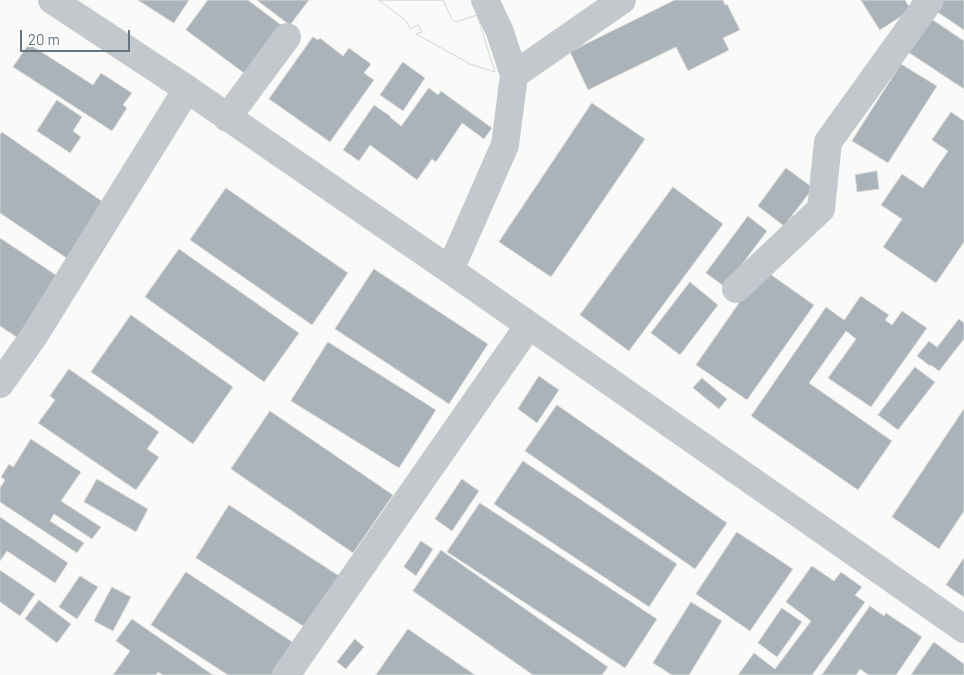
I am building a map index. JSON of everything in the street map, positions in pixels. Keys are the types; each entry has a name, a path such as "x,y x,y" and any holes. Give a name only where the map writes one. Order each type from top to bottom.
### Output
{"street":[{"path":"52,0 187,89 450,270 964,629"},
{"path":"450,270 505,146 514,75 500,32 485,0"},
{"path":"514,75 622,0"},
{"path":"736,289 821,209 828,142 930,0"},
{"path":"227,118 287,37"},
{"path":"0,384 34,336 187,89"},
{"path":"286,675 529,325"}],"building":[{"path":"138,0 189,0 174,23"},
{"path":"208,0 248,0 285,28 248,76 186,30"},
{"path":"257,0 309,0 290,25"},
{"path":"379,0 443,0 450,17 455,22 477,15 495,72 470,64 416,34 422,32 418,25 410,29 407,22"},
{"path":"379,0 443,0 450,17 455,22 477,15 495,72 470,64 416,34 422,32 418,25 410,29 407,22"},
{"path":"675,0 723,0 725,5 727,4 740,30 723,38 729,50 688,71 676,47 588,90 570,52"},
{"path":"861,0 905,0 911,10 880,30"},
{"path":"943,0 964,0 964,30 936,11"},
{"path":"930,18 964,41 964,89 908,52"},
{"path":"313,37 318,40 320,38 343,56 349,48 371,64 364,73 374,80 330,142 269,99"},
{"path":"29,44 93,85 101,73 132,93 123,105 127,108 112,131 13,67"},
{"path":"403,62 425,78 403,111 380,95"},
{"path":"901,64 937,86 888,163 852,141"},
{"path":"429,88 438,95 441,91 492,128 484,139 462,123 436,162 432,159 417,180 370,145 359,161 343,150 374,105 401,126"},
{"path":"57,100 82,117 73,131 81,137 70,153 37,131"},
{"path":"592,103 645,139 551,277 499,242"},
{"path":"951,112 964,121 964,242 936,283 883,247 902,219 881,205 902,174 923,188 948,151 932,140"},
{"path":"2,132 106,204 68,259 0,213 0,135"},
{"path":"786,168 813,188 784,226 758,206"},
{"path":"877,171 879,189 857,192 855,175"},
{"path":"673,187 723,224 629,351 580,315"},
{"path":"226,188 348,273 312,325 190,240"},
{"path":"748,216 767,231 725,287 706,273"},
{"path":"0,238 62,279 21,340 0,326"},
{"path":"179,249 299,333 264,382 145,297"},
{"path":"374,269 488,344 449,404 335,329"},
{"path":"763,269 814,305 747,400 696,365"},
{"path":"690,282 718,305 680,355 651,333"},
{"path":"861,296 889,315 885,320 892,325 902,311 927,328 871,407 828,378 856,339 846,331 809,383 892,441 858,490 751,416 826,307 844,320"},
{"path":"131,315 233,387 193,444 91,372"},
{"path":"959,319 964,323 964,339 939,371 917,356 929,341 937,347"},
{"path":"328,342 436,410 399,468 291,401"},
{"path":"915,367 935,382 898,430 878,415"},
{"path":"69,369 159,432 147,449 159,457 136,490 38,423 55,400 50,396"},
{"path":"539,376 559,390 537,423 518,409"},
{"path":"702,378 727,399 719,409 693,388"},
{"path":"557,405 727,523 695,569 525,451"},
{"path":"964,409 964,511 939,549 892,517"},
{"path":"270,411 393,495 353,553 231,469"},
{"path":"31,439 81,472 61,501 101,527 92,539 54,514 50,521 84,543 77,553 0,502 0,488 5,480 1,477 9,464 13,467"},
{"path":"523,461 677,564 649,607 494,504"},
{"path":"97,479 148,509 136,532 84,502"},
{"path":"462,479 479,491 452,531 435,519"},
{"path":"480,503 657,619 625,668 447,552"},
{"path":"229,505 344,579 311,631 196,558"},
{"path":"0,517 68,563 55,583 7,551 0,561"},
{"path":"737,532 793,569 750,631 696,594"},
{"path":"421,541 433,549 416,576 404,567"},
{"path":"441,550 608,667 602,675 533,675 413,591"},
{"path":"964,558 964,597 946,585"},
{"path":"812,566 834,581 841,572 862,587 855,595 865,602 812,675 738,675 754,653 775,669 811,621 786,602"},
{"path":"0,570 35,594 20,616 0,602"},
{"path":"186,572 300,647 281,675 228,675 151,625"},
{"path":"80,576 98,587 77,619 59,607"},
{"path":"112,587 131,597 113,631 94,621"},
{"path":"39,600 71,624 57,643 25,619"},
{"path":"691,602 722,621 689,675 672,675 653,663"},
{"path":"870,606 884,616 886,613 922,637 896,675 869,675 860,669 856,675 822,675"},
{"path":"782,608 802,622 777,657 758,643"},
{"path":"132,619 213,675 163,675 158,672 156,675 113,675 130,651 116,641"},
{"path":"408,629 475,675 376,675"},
{"path":"355,639 364,647 346,669 337,662"},
{"path":"934,642 964,664 964,675 911,675"}]}
